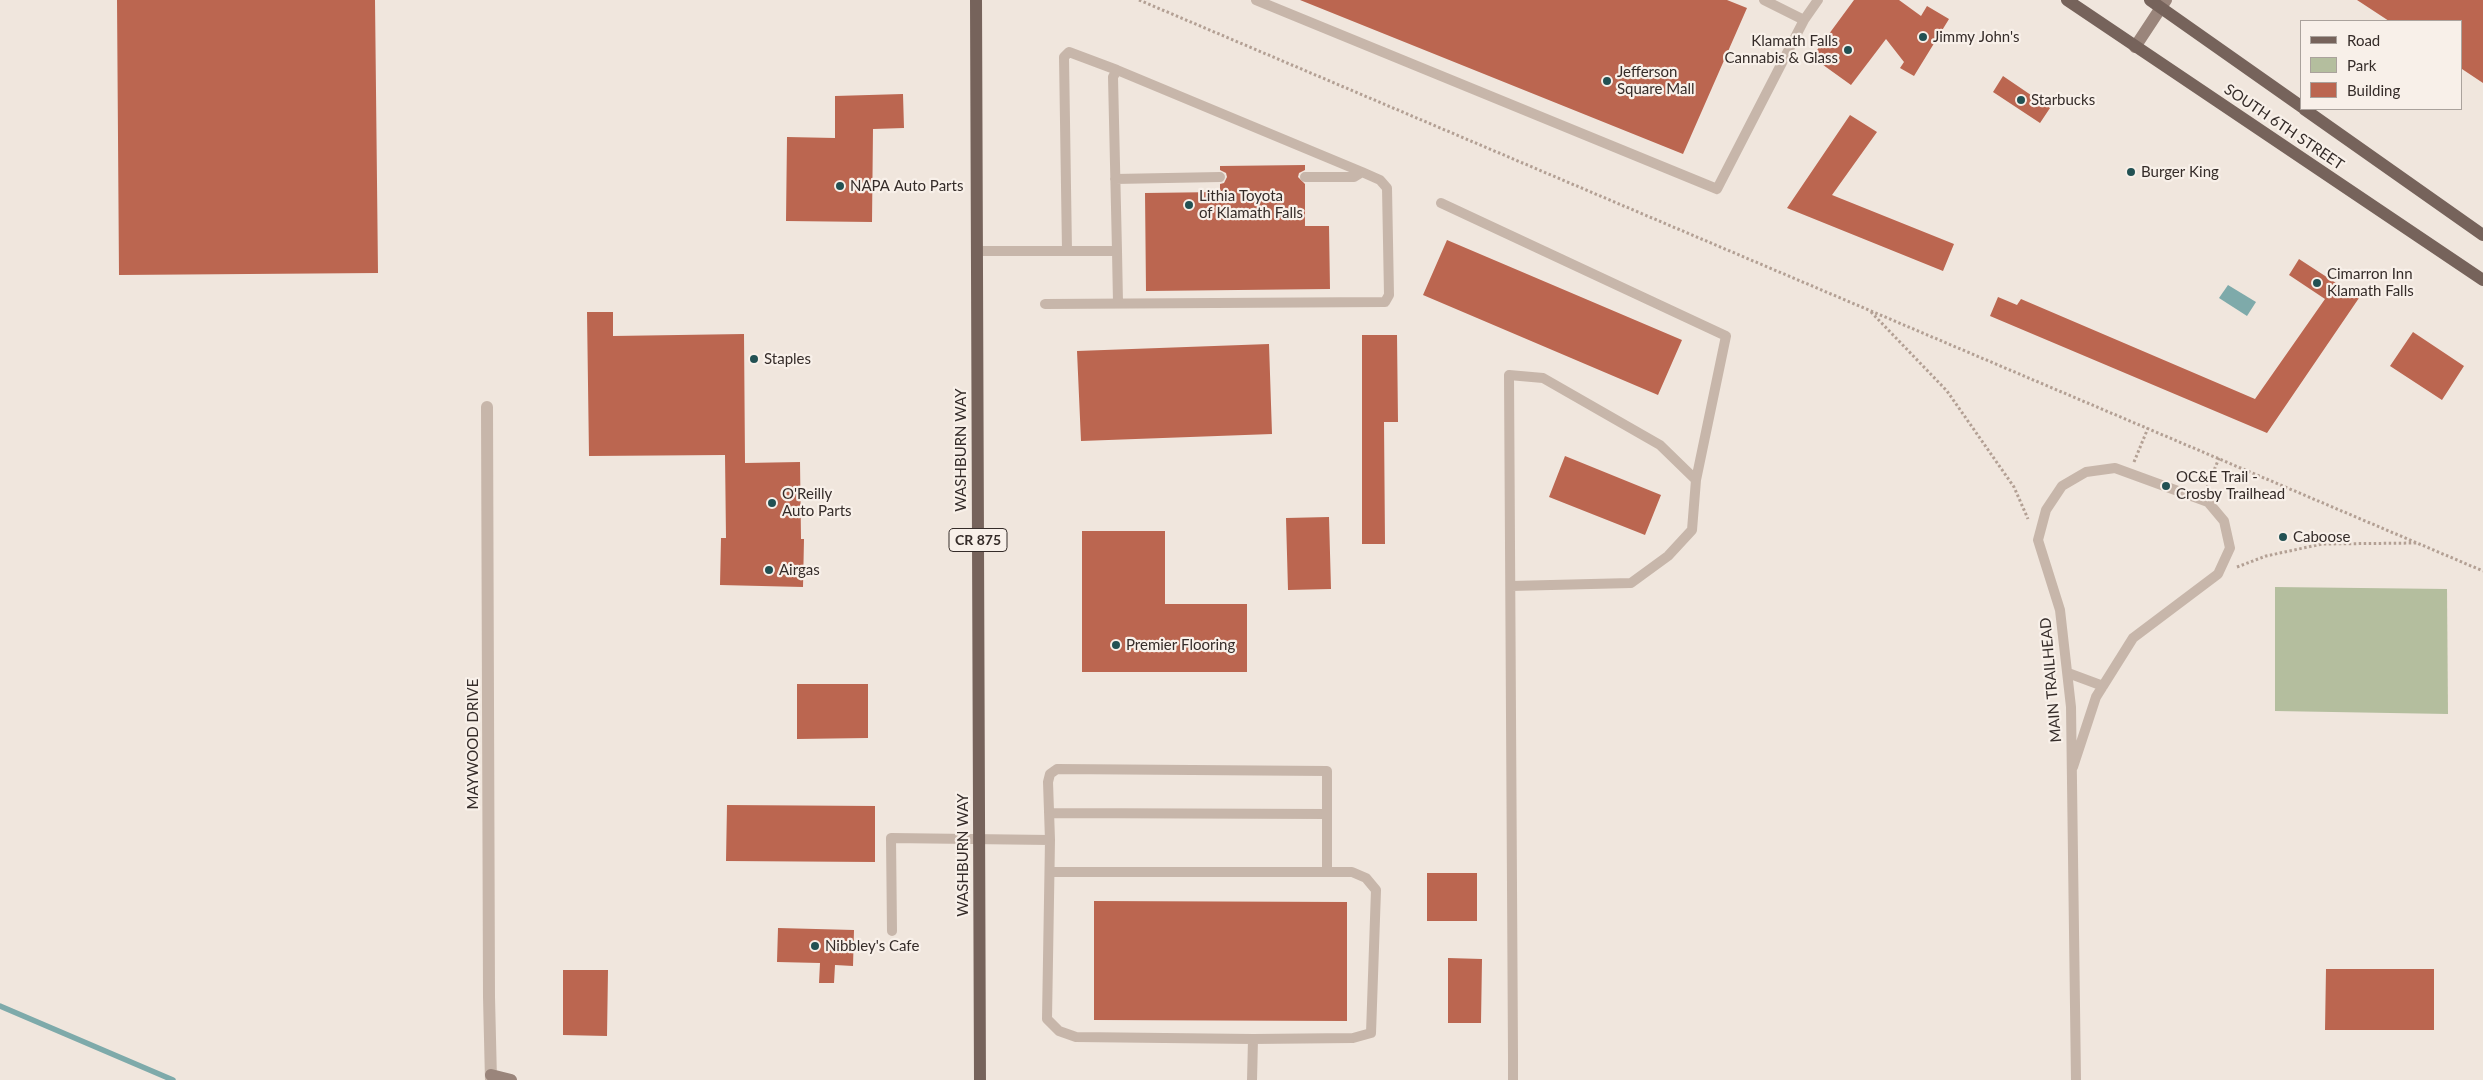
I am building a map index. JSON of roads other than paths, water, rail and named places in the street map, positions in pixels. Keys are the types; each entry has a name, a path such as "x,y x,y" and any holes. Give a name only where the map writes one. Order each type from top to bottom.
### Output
{"main road":[{"name":"WASHBURN WAY","path":"976,0 980,1080"},
{"name":"SOUTH 6TH STREET","path":"2067,0 2483,280"},
{"name":"SOUTH 6TH STREET","path":"2159,2 2300,106"},
{"name":"SOUTH 6TH STREET","path":"2306,110 2483,236"}],"street":[{"path":"2135,47 2159,2"},
{"name":"MAYWOOD DRIVE","path":"487,407 488,997 491,1077"},
{"path":"491,1077 511,1080"}],"lane":[{"path":"1256,0 1717,189 1804,20 1818,0"},
{"path":"1764,0 1804,20"},
{"path":"1045,304 1385,302 1389,296 1387,188 1380,180 1362,172 1117,70 1069,52 1064,57 1067,251"},
{"path":"1117,70 1113,77 1118,303"},
{"path":"1305,177 1354,177 1362,172"},
{"path":"1115,180 1220,177"},
{"path":"1441,203 1726,336 1696,480 1692,530 1668,556 1631,583 1511,586"},
{"path":"977,251 1117,251"},
{"path":"1513,1080 1510,375 1543,378 1660,444 1696,480"},
{"name":"MAIN TRAILHEAD","path":"2073,767 2096,697 2134,638 2218,574 2230,548 2224,521 2208,502 2115,468 2086,472 2062,486 2046,510 2038,540 2060,610 2068,673 2073,767 2076,1080"},
{"path":"2068,673 2103,686"},
{"path":"1050,872 1327,872 1352,872 1366,878 1376,890 1370,1033 1353,1038 1253,1039 1076,1036 1059,1031 1048,1019 1050,840 1048,782 1050,774 1057,769 1327,770 1327,872"},
{"path":"1049,813 1327,814"},
{"path":"892,931 891,838 1050,840"},
{"path":"1252,1080 1253,1039"}],"water":[{"path":"2228,285 2256,302 2247,316 2219,298"}],"waterway":[{"path":"0,1006 173,1080"}],"place":[{"name":"Jimmy John's","path":"1923,37"},
{"name":"Klamath Falls Cannabis & Glass","path":"1848,50"},
{"name":"Jefferson Square Mall","path":"1607,81"},
{"name":"Starbucks","path":"2021,100"},
{"name":"Burger King","path":"2131,172"},
{"name":"NAPA Auto Parts","path":"840,186"},
{"name":"Lithia Toyota of Klamath Falls","path":"1189,205"},
{"name":"Cimarron Inn Klamath Falls","path":"2317,283"},
{"name":"Staples","path":"754,359"},
{"name":"OC&E Trail - Crosby Trailhead","path":"2166,486"},
{"name":"O'Reilly Auto Parts","path":"772,503"},
{"name":"Caboose","path":"2283,537"},
{"name":"Airgas","path":"769,570"},
{"name":"Premier Flooring","path":"1116,645"},
{"name":"Nibbley's Cafe","path":"815,946"}]}
